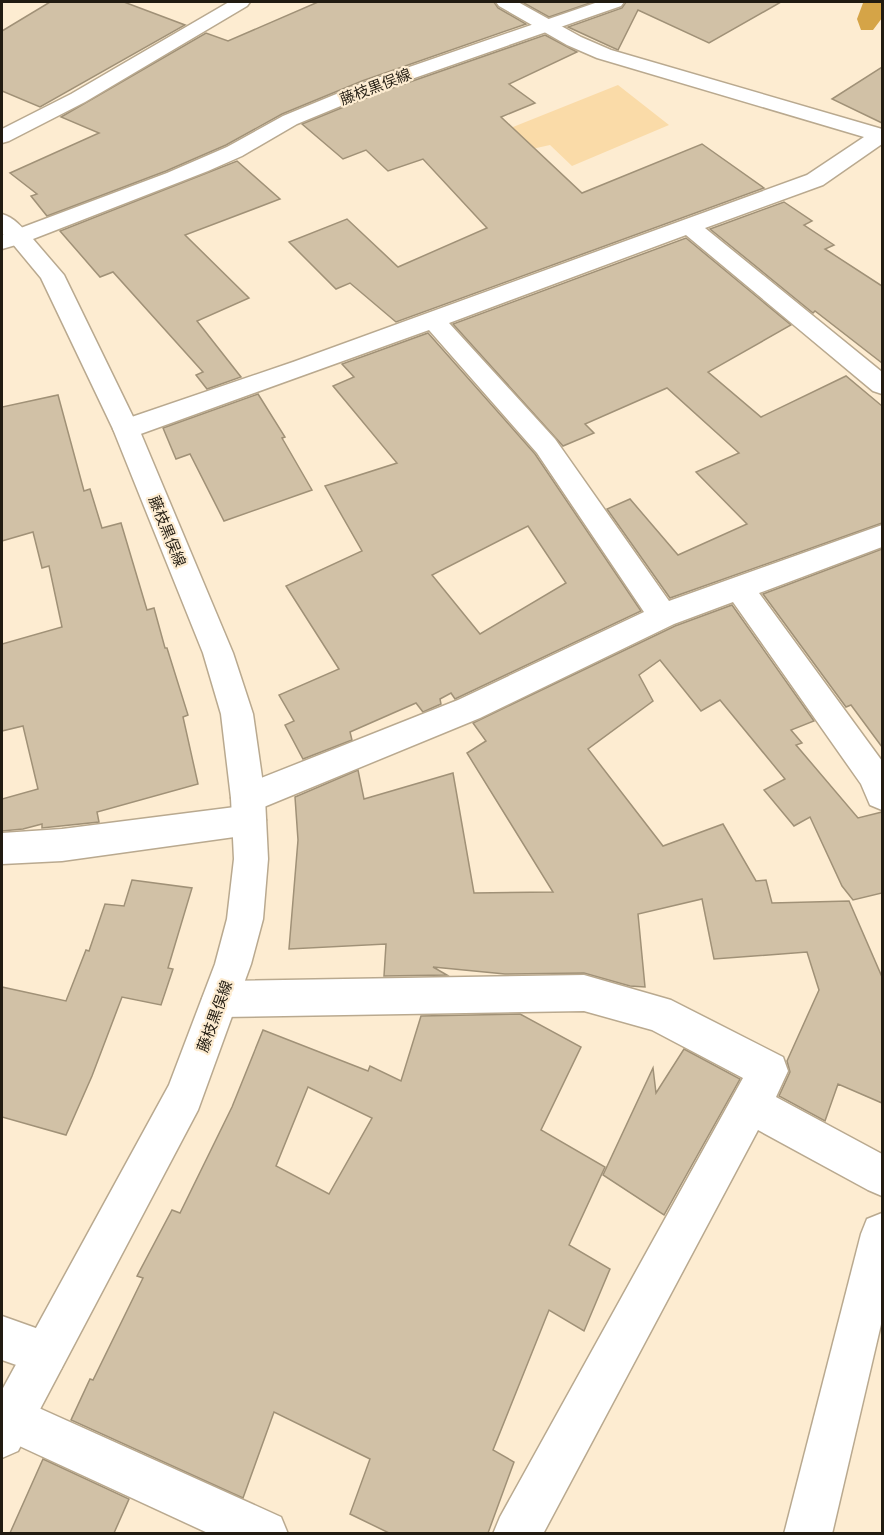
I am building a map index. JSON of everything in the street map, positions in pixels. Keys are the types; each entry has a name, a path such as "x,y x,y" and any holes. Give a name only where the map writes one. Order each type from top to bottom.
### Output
{"street":[{"path":"2,137 78,98 241,2"},
{"path":"505,2 574,41 648,69 882,136"},
{"name":"藤枝黒俣線","path":"7,233 149,190 229,154 289,121 435,63 615,2"},
{"path":"126,429 433,320 815,180 882,136"},
{"path":"688,226 882,385"},
{"name":"藤枝黒俣線","path":"6,1427 184,1096 221,999 244,919 251,860 248,809 237,714 218,653 126,429 52,275 7,233"},
{"path":"433,320 546,446 663,616"},
{"path":"2,849 62,845 248,809 663,616 882,536"},
{"path":"739,588 880,782"},
{"path":"221,999 584,993 658,1013 769,1071 517,1533"},
{"path":"750,1104 882,1176"},
{"path":"808,1533 882,1234"},
{"path":"2,1338 45,1353"},
{"path":"6,1427 264,1533"}],"shaded area":[{"path":"861,2 882,2 882,18 873,30 861,30 857,19 863,3"},
{"path":"618,85 669,125 572,166 550,145 532,149 498,133"}],"building":[{"path":"50,2 124,2 185,25 40,107 2,91 2,31"},
{"path":"318,2 494,2 498,8 526,24 362,81 282,114 226,145 166,171 47,216 31,196 37,194 10,173 99,133 61,117 206,33 228,41"},
{"path":"522,2 593,2 549,17"},
{"path":"626,2 781,2 709,43 638,10 618,50 568,27 622,8"},
{"path":"545,35 577,52 509,84 535,103 501,117 582,193 702,144 764,188 396,322 350,283 336,289 289,242 347,219 398,267 487,228 423,159 388,171 366,150 343,159 302,124 378,93"},
{"path":"882,67 882,123 832,99"},
{"path":"237,161 280,199 185,235 249,298 197,321 241,377 207,389 196,375 203,372 113,272 100,277 60,231"},
{"path":"784,202 812,221 804,225 834,245 825,249 882,286 882,363 815,311 813,313 710,229"},
{"path":"686,238 791,325 708,372 761,417 846,376 882,406 882,523 670,598 607,509 630,499 678,555 747,524 696,472 739,453 667,388 585,424 594,433 563,446 453,324"},
{"path":"428,333 535,454 641,611 455,699 451,693 440,699 441,704 423,712 416,703 350,732 352,740 303,759 285,725 294,721 279,695 339,669 286,586 362,551 325,486 397,463 333,386 354,377 342,364","holes":["528,526 566,583 480,634 432,575"]},
{"path":"258,394 285,437 282,438 312,490 224,521 190,454 176,459 163,428"},
{"path":"58,395 84,491 90,489 102,528 121,523 147,610 154,608 188,715 183,717 198,784 97,812 99,822 42,828 42,824 2,831 2,799 38,789 23,726 2,731 2,644 62,627 49,566 42,568 33,532 2,541 2,407"},
{"path":"882,549 882,747 851,705 846,707 763,594"},
{"path":"732,605 814,721 791,730 802,743 796,745 858,818 882,812 882,893 853,900 842,886 810,817 794,826 764,790 785,779 720,700 701,711 660,660 639,675 653,701 588,749 663,846 723,824 756,881 766,880 772,903 849,901 882,977 882,1103 838,1084 825,1121 779,1096 790,1072 787,1061 819,990 807,952 714,959 702,899 638,914 645,987 630,986 584,973 505,974 433,967 447,975 384,976 386,944 289,949 298,840 295,797 358,770 364,799 453,773 474,893 553,892 467,753 486,741 473,723 675,626"},
{"path":"132,880 192,888 168,968 173,969 161,1005 122,997 92,1076 66,1135 2,1117 2,987 66,1001 86,950 89,951 105,904 124,906"},
{"path":"520,1014 581,1047 541,1130 605,1167 569,1245 610,1269 584,1331 549,1310 493,1450 514,1462 488,1533 389,1533 350,1514 370,1459 274,1412 243,1498 71,1420 143,1278 137,1276 172,1210 180,1213 232,1107 263,1030 368,1071 370,1066 401,1081 421,1016","holes":["308,1087 372,1118 329,1194 276,1166"]},
{"path":"684,1049 740,1079 664,1215 603,1175 653,1068 656,1093"},
{"path":"43,1459 129,1499 114,1533 10,1533"}]}
